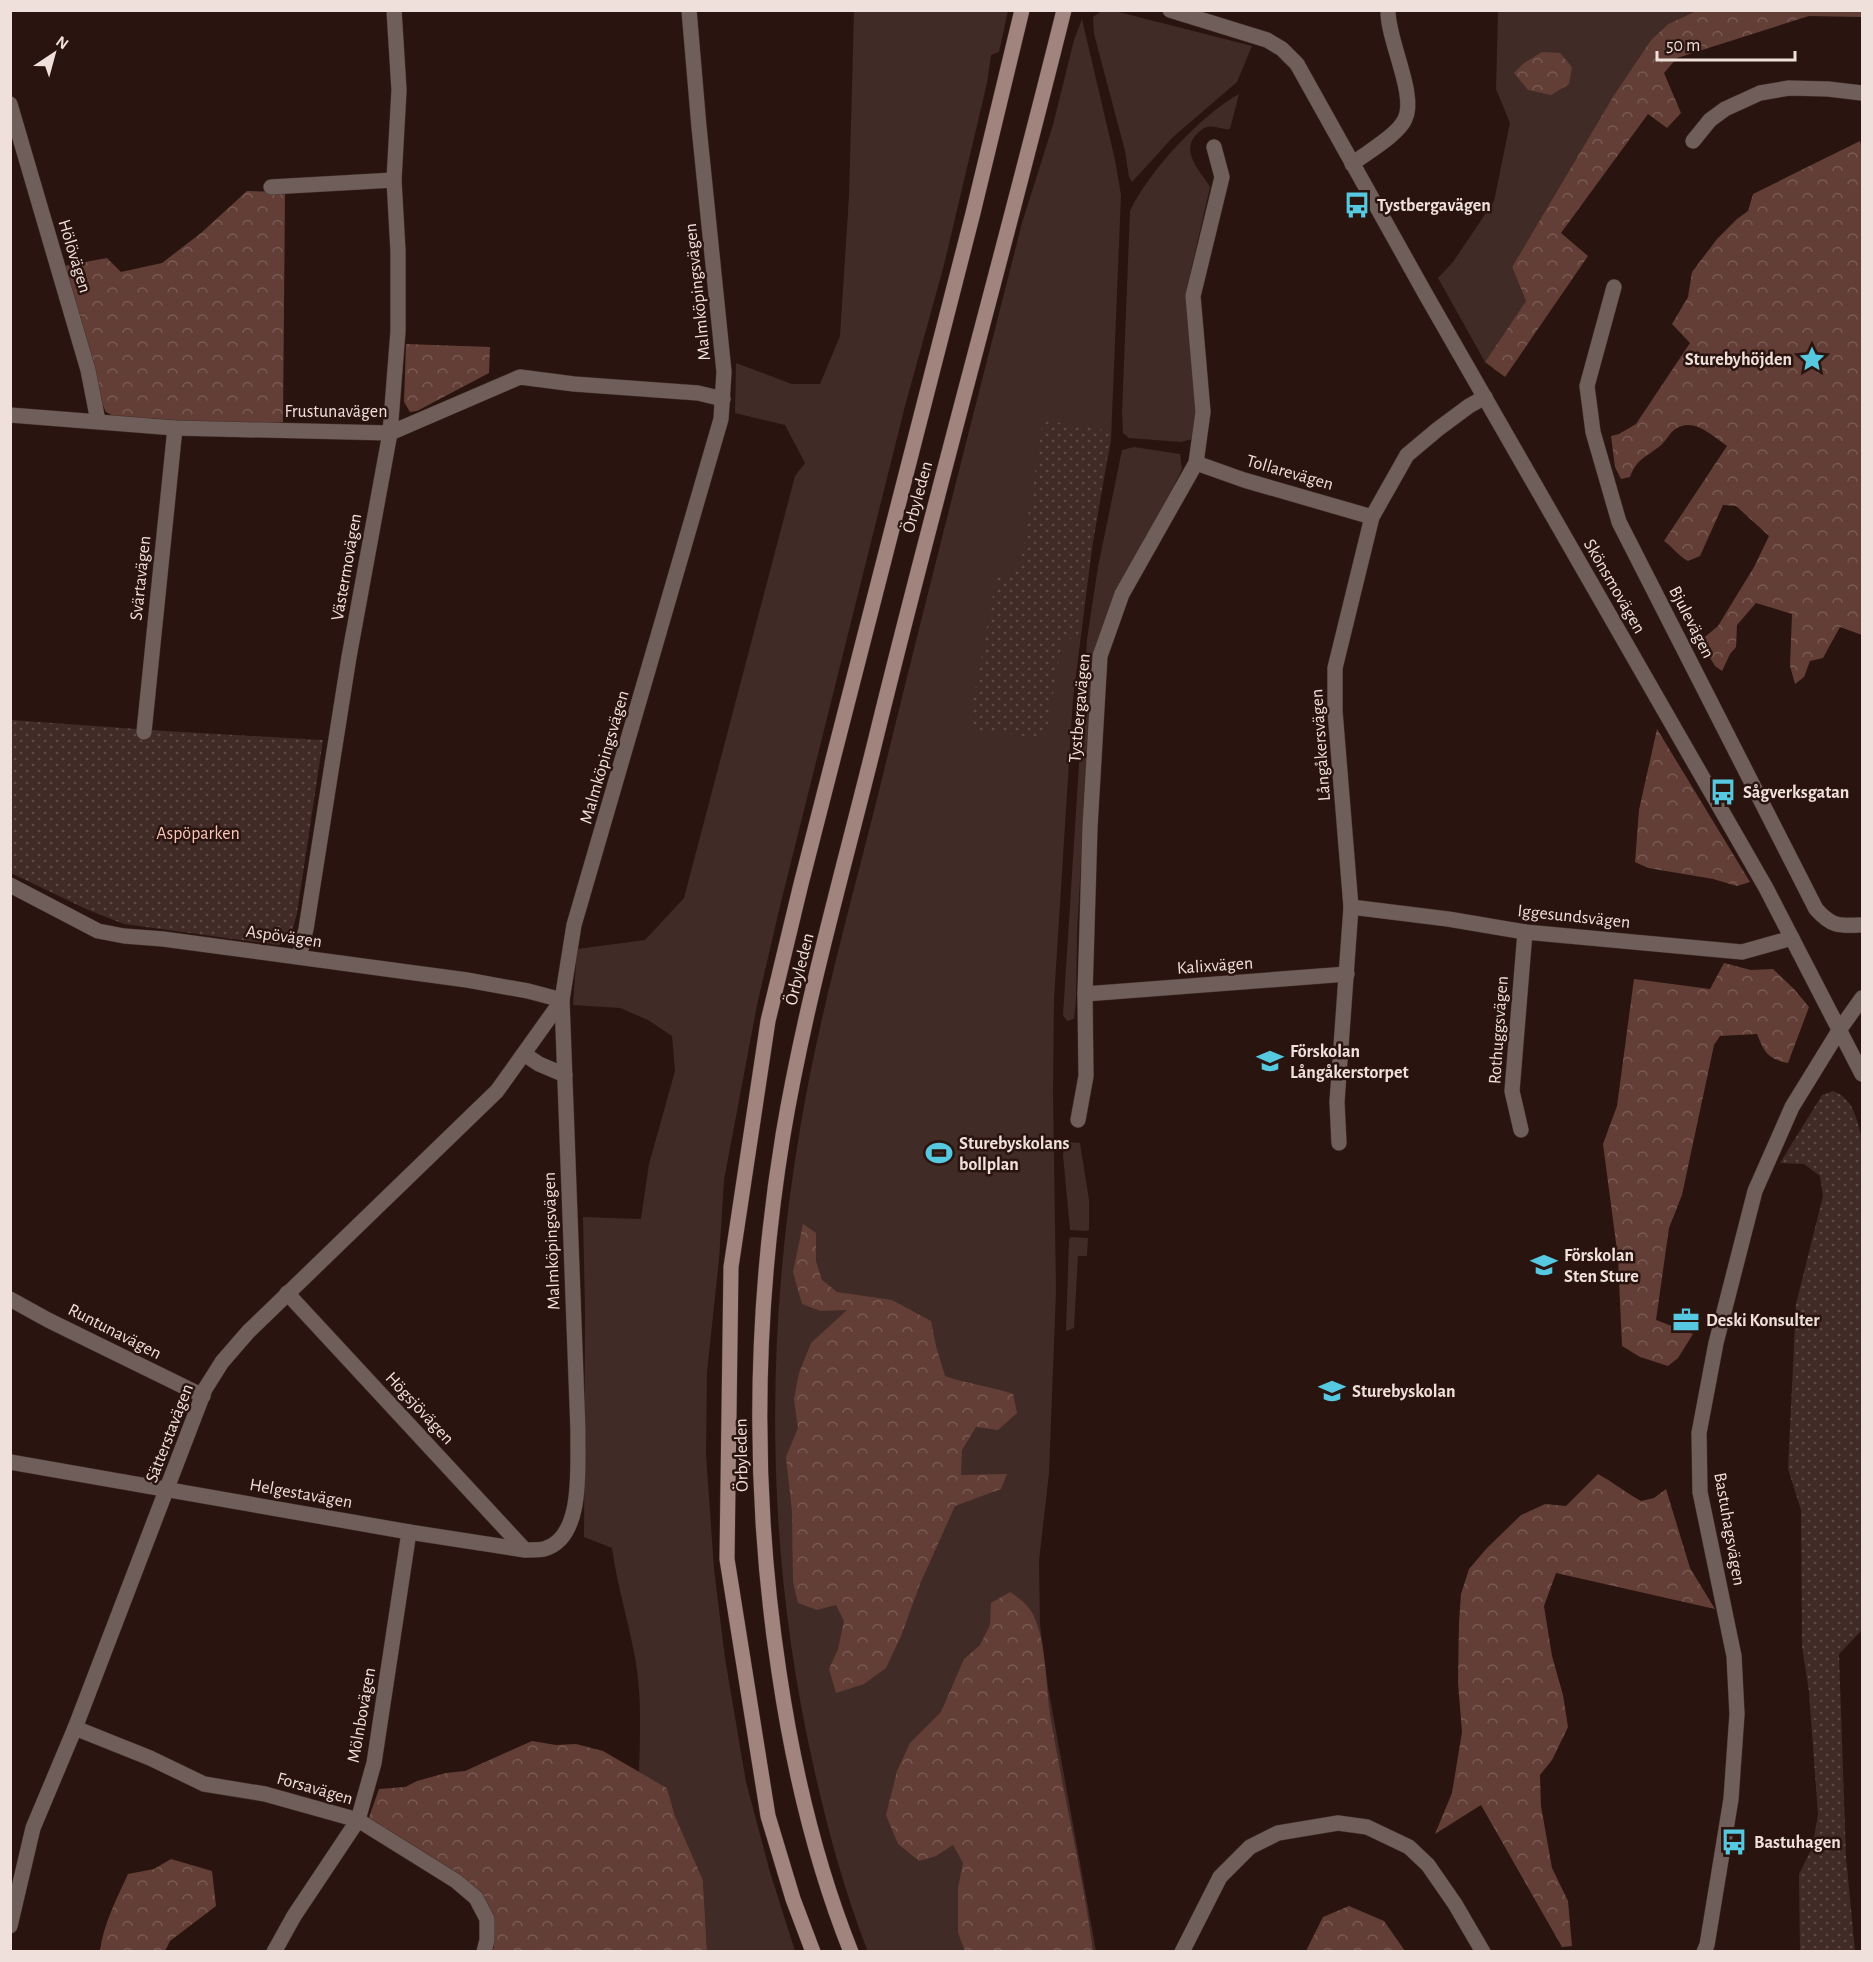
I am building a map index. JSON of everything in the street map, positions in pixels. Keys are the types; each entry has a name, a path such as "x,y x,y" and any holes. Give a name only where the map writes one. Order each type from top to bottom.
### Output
{"main road":[{"name":"Örbyleden","path":"813,1952 793,1899 768,1816 727,1558 731,1267 768,1021 1022,10"},
{"name":"Örbyleden","path":"851,1952 831,1902 804,1806 786,1721 770,1615 761,1511 759,1384 766,1261 783,1135 807,1017 898,647 1064,10"}],"street":[{"name":"Västermovägen","path":"299,957 306,928 351,646 390,433 398,331 398,251 394,180 399,90 394,10"},
{"name":"Malmköpingsvägen","path":"572,1521 576,1502 578,1431 562,1000 574,925 721,419 723,399 721,331 689,10"},
{"name":"Skönsmovägen","path":"1170,10 1267,40 1297,64 1766,888 1840,1029"},
{"path":"1352,164 1395,132 1406,119 1408,100 1388,10"},
{"path":"1693,141 1710,120 1725,109 1760,93 1797,88 1863,93"},
{"name":"Hölövägen","path":"10,104 88,370 98,421"},
{"name":"Tystbergavägen","path":"1078,1120 1086,1076 1085,994 1090,827 1100,656 1122,594 1196,464 1203,412 1193,296 1222,177 1214,147"},
{"path":"271,187 394,180"},
{"name":"Bjulevägen","path":"1614,287 1587,386 1593,432 1619,522 1816,909 1827,922 1846,926 1863,925"},
{"name":"Frustunavägen","path":"10,415 175,428 390,433 520,377 574,384 698,393 723,399"},
{"name":"Långåkersvägen","path":"1339,1143 1337,1102 1351,907 1335,711 1335,668 1372,517 1407,455 1445,423 1485,397"},
{"name":"Svärtavägen","path":"144,732 175,428"},
{"name":"Tollarevägen","path":"1196,464 1372,517"},
{"name":"Aspövägen","path":"10,885 98,931 467,980 528,991 562,1000"},
{"name":"Iggesundsvägen","path":"1351,907 1448,919 1525,932 1742,952 1792,939"},
{"name":"Rothuggsvägen","path":"1521,1130 1512,1091 1525,932"},
{"name":"Kalixvägen","path":"1085,994 1347,974"},
{"path":"1863,998 1840,1029 1863,1074"},
{"name":"Sätterstavägen","path":"10,1926 33,1828 75,1728 203,1396 222,1362 287,1293 497,1091 562,1000"},
{"name":"Bastuhagsvägen","path":"1704,1952 1729,1808 1737,1714 1734,1656 1700,1492 1699,1433 1716,1343 1755,1191 1792,1107 1840,1029"},
{"path":"524,1054 565,1076"},
{"name":"Högsjövägen","path":"287,1293 525,1550"},
{"name":"Runtunavägen","path":"10,1299 203,1396"},
{"name":"Helgestavägen","path":"10,1462 408,1533 525,1550 544,1549 563,1538 572,1521"},
{"name":"Mölnbovägen","path":"274,1952 294,1916 358,1821 378,1743 408,1533"},
{"name":"Forsavägen","path":"75,1728 150,1758 204,1784 265,1794 358,1821 456,1881 476,1898 487,1919 488,1940 484,1952"},
{"path":"1182,1952 1221,1877 1250,1847 1278,1833 1338,1823 1367,1827 1409,1847 1428,1865 1455,1904 1483,1952"}],"green space":[{"path":"1862,10 1862,17 1809,16 1677,58 1664,73 1681,113 1667,128 1648,114 1561,233 1588,256 1505,377 1485,362 1526,301 1512,267 1614,95 1651,40 1668,24 1696,11"},
{"path":"854,11 1008,11 999,52 991,55 987,83 944,265 905,406 781,902 757,1005 724,1180 719,1260 707,1372 706,1454 714,1569 725,1658 746,1782 770,1872 795,1951 707,1951 703,1880 675,1816 667,1788 639,1772 639,1686 612,1548 584,1537 583,1217 641,1219 649,1164 675,1071 672,1036 648,1020 620,1008 573,1005 577,949 645,940 684,898 795,476 805,463 785,425 735,413 736,363 792,384 820,384 840,336 849,196"},
{"path":"1498,11 1696,11 1668,24 1651,40 1614,95 1512,267 1526,301 1485,362 1438,278 1453,262 1494,201 1510,123 1496,89"},
{"path":"1100,12 1119,12 1252,46 1237,82 1173,137 1132,182 1094,34 1093,17"},
{"path":"1082,19 1121,195 1111,440 1093,541 1073,699 1054,999 1056,1291 1049,1473 1039,1561 1040,1624 1048,1687 1096,1951 868,1952 844,1882 818,1788 797,1685 786,1606 775,1447 780,1288 788,1208 816,1044 836,959 1022,223 1053,125 1074,40"},
{"path":"1542,52 1560,53 1572,67 1569,84 1551,95 1528,90 1514,73 1524,63"},
{"path":"1239,94 1230,129 1205,128 1195,136 1190,149 1194,162 1210,187 1189,279 1196,411 1192,439 1181,442 1129,438 1123,433 1122,413 1130,211 1162,162 1208,116"},
{"path":"1860,141 1862,150 1862,635 1840,627 1823,658 1810,661 1804,677 1795,684 1790,666 1792,614 1756,603 1737,625 1736,647 1722,671 1715,666 1700,641 1718,626 1754,567 1769,536 1736,506 1723,505 1700,556 1688,561 1664,541 1727,446 1702,429 1688,425 1681,426 1639,462 1630,477 1621,479 1615,467 1611,436 1636,424 1690,343 1672,324 1688,297 1692,272 1717,239 1748,211 1753,194"},
{"path":"247,191 285,192 283,422 192,427 152,418 117,418 106,412 97,393 64,266 107,258 121,272 162,263 201,233"},
{"path":"406,344 490,347 489,373 417,411 410,412 404,402"},
{"path":"1043,420 1111,431 1078,635 1062,643 1045,739 968,728 996,579 1020,568"},
{"path":"1134,447 1180,454 1182,469 1099,638 1092,662 1077,934 1076,999 1074,1019 1067,1021 1063,1015 1087,639 1098,567 1122,450"},
{"name":"Aspöparken","path":"11,720 323,740 297,913 292,932 279,945 124,924 86,909 11,873"},
{"path":"1657,729 1750,882 1737,886 1713,879 1648,868 1635,862 1639,810"},
{"path":"1724,963 1751,970 1773,969 1809,1007 1788,1063 1771,1057 1762,1046 1757,1034 1720,1036 1714,1045 1682,1195 1669,1228 1656,1320 1693,1334 1678,1358 1668,1366 1640,1357 1622,1346 1618,1258 1603,1144 1617,1106 1634,979 1710,989"},
{"path":"1833,1091 1840,1094 1850,1104 1862,1138 1862,1630 1839,1654 1846,1857 1855,1951 1800,1952 1799,1874 1812,1848 1818,1815 1809,1692 1802,1646 1801,1510 1788,1469 1796,1304 1823,1196 1820,1176 1804,1164 1780,1163 1822,1095"},
{"path":"1065,1142 1080,1143 1089,1200 1089,1230 1086,1231 1070,1230 1063,1155"},
{"path":"803,1224 816,1233 816,1261 822,1280 837,1292 892,1300 931,1321 945,1376 1013,1394 1017,1413 998,1430 976,1427 962,1450 961,1475 1007,1474 1001,1489 955,1506 886,1668 864,1684 836,1693 829,1669 838,1649 844,1621 836,1605 817,1610 798,1603 793,1582 792,1512 786,1457 798,1428 794,1399 799,1373 811,1343 847,1310 821,1311 802,1304 793,1272"},
{"path":"1071,1237 1088,1238 1087,1256 1078,1256 1074,1328 1066,1331 1069,1239"},
{"path":"1598,1474 1641,1501 1654,1498 1666,1489 1690,1568 1715,1609 1556,1573 1544,1606 1552,1656 1563,1695 1568,1727 1552,1760 1540,1775 1541,1806 1552,1868 1568,1901 1572,1946 1562,1947 1481,1805 1435,1834 1452,1793 1462,1732 1458,1683 1459,1622 1461,1594 1469,1569 1521,1515 1545,1504 1566,1506"},
{"path":"1010,1592 1031,1611 1041,1638 1050,1714 1093,1951 965,1951 958,1933 958,1888 963,1863 953,1845 936,1856 919,1861 898,1844 886,1815 897,1771 910,1743 941,1712 964,1659 980,1645 990,1625 991,1603"},
{"path":"532,1741 556,1745 576,1744 603,1751 667,1788 675,1816 703,1880 707,1951 492,1951 494,1947 487,1912 368,1820 379,1789 405,1787 417,1781 446,1773 465,1771"},
{"path":"171,1859 212,1871 216,1906 170,1941 165,1951 100,1951 107,1922 128,1874 154,1869"},
{"path":"1349,1906 1384,1921 1405,1951 1306,1951 1323,1917"}],"place":[{"name":"Tystbergavägen","path":"1357,205"},
{"name":"Sturebyhöjden","path":"1812,359"},
{"name":"Sågverksgatan","path":"1723,792"},
{"name":"Förskolan Långåkerstorpet","path":"1270,1061"},
{"name":"Sturebyskolans bollplan","path":"939,1153"},
{"name":"Förskolan Sten Sture","path":"1544,1265"},
{"name":"Deski Konsulter","path":"1686,1320"},
{"name":"Sturebyskolan","path":"1332,1391"},
{"name":"Bastuhagen","path":"1734,1842"}]}
